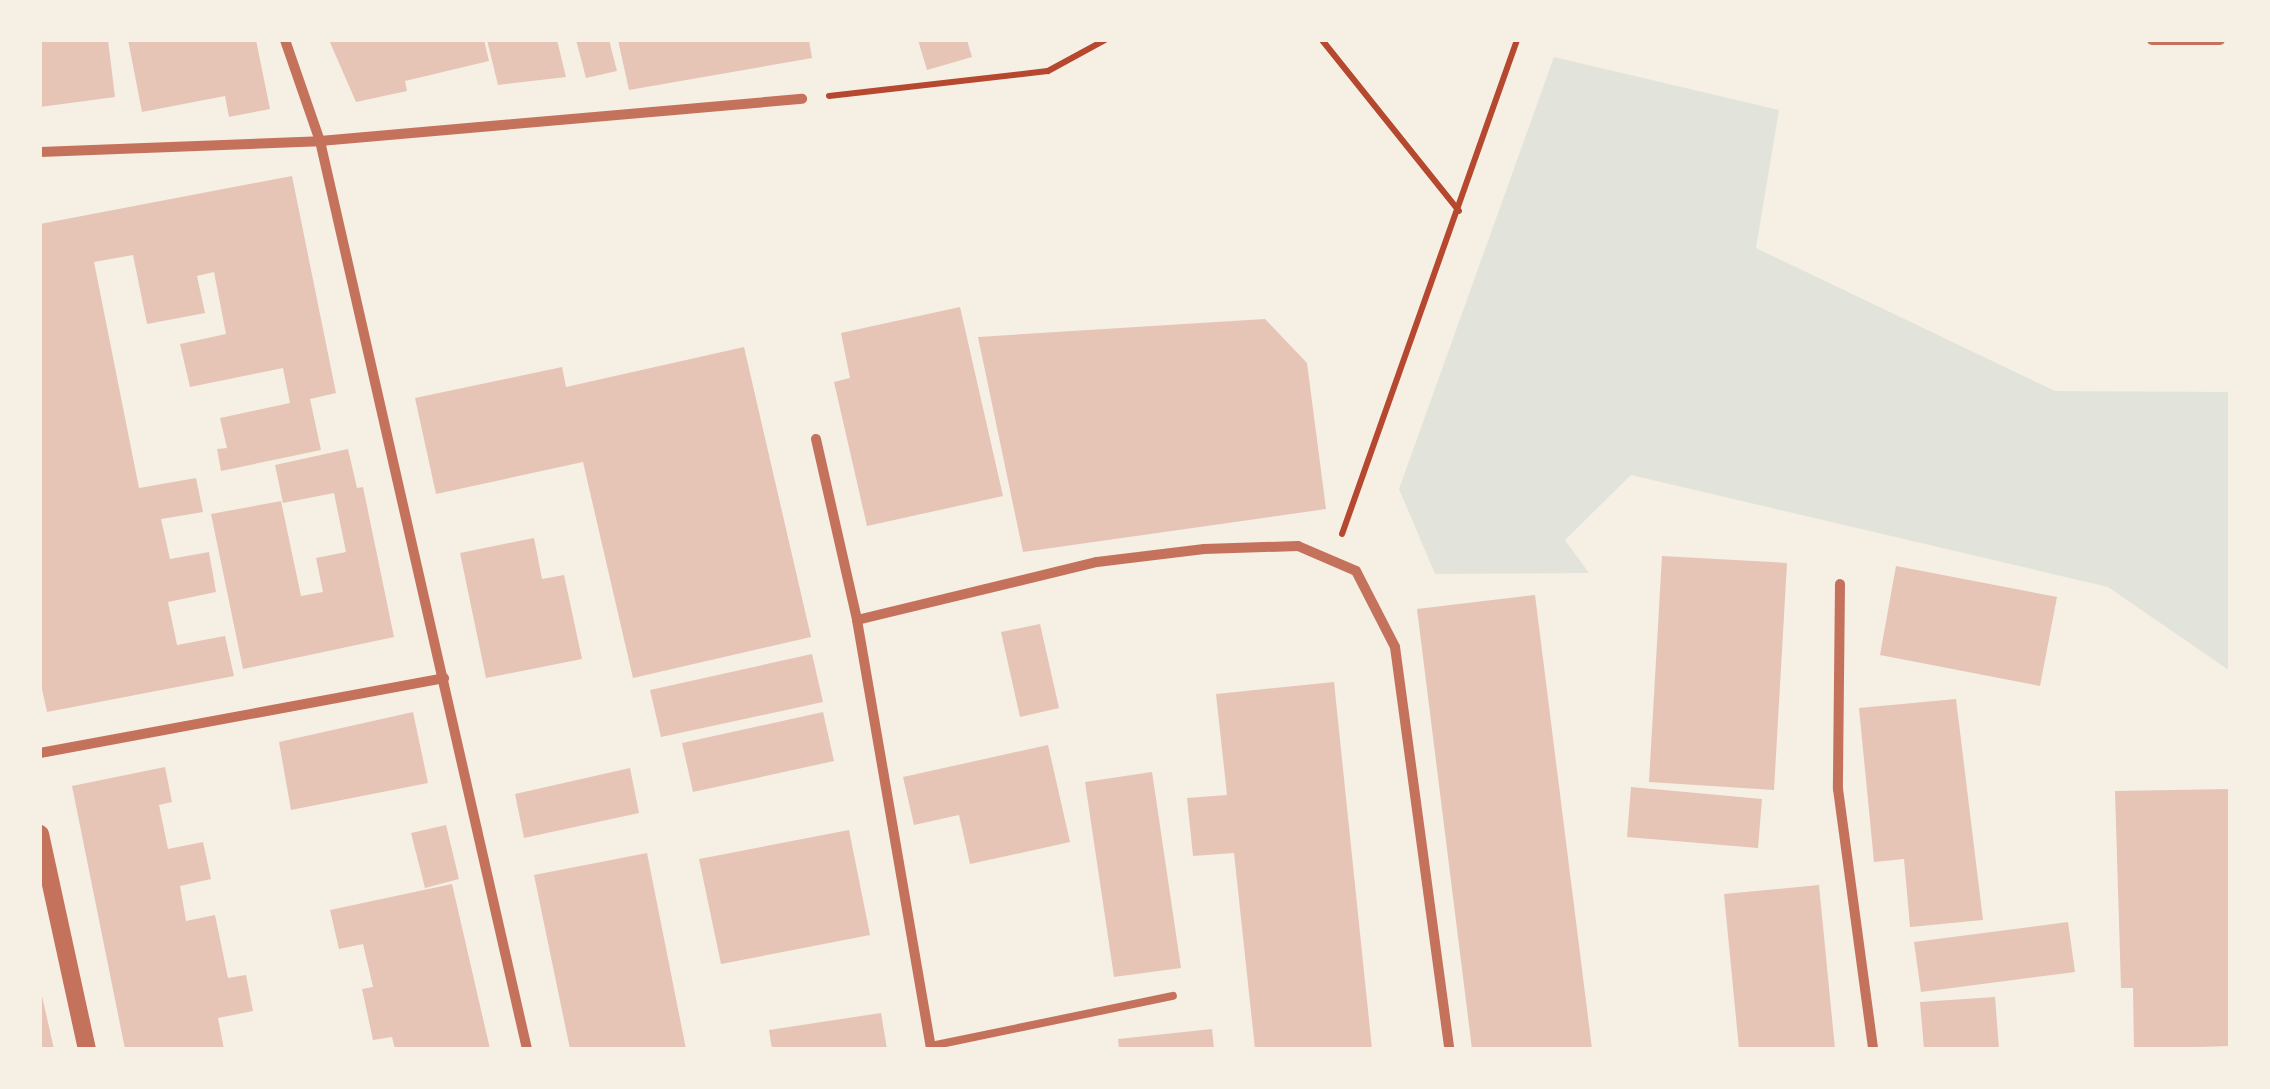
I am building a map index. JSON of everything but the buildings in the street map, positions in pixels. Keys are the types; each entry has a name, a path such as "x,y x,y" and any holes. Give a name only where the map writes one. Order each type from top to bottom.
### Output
{"street":[{"path":"284,40 320,141 527,1049"},
{"path":"2152,40 2220,40"},
{"path":"40,152 320,141 802,100"},
{"path":"816,439 857,620 931,1048"},
{"path":"857,620 1097,562 1279,547 1320,550 1356,572 1395,647 1449,1049"},
{"path":"1840,584 1838,789 1873,1049"},
{"path":"40,753 444,678"},
{"path":"40,834 87,1049"}],"lane":[{"path":"931,1048 1173,996"}],"path":[{"path":"802,100 1048,71 1104,40"},
{"path":"1322,40 1460,212"},
{"path":"1332,558 1460,212 1517,40"}],"shaded area":[{"path":"1554,57 1779,110 1756,248 2055,391 2230,392 2230,671 2108,587 1631,475 1565,540 1589,573 1435,574 1399,489"}]}
